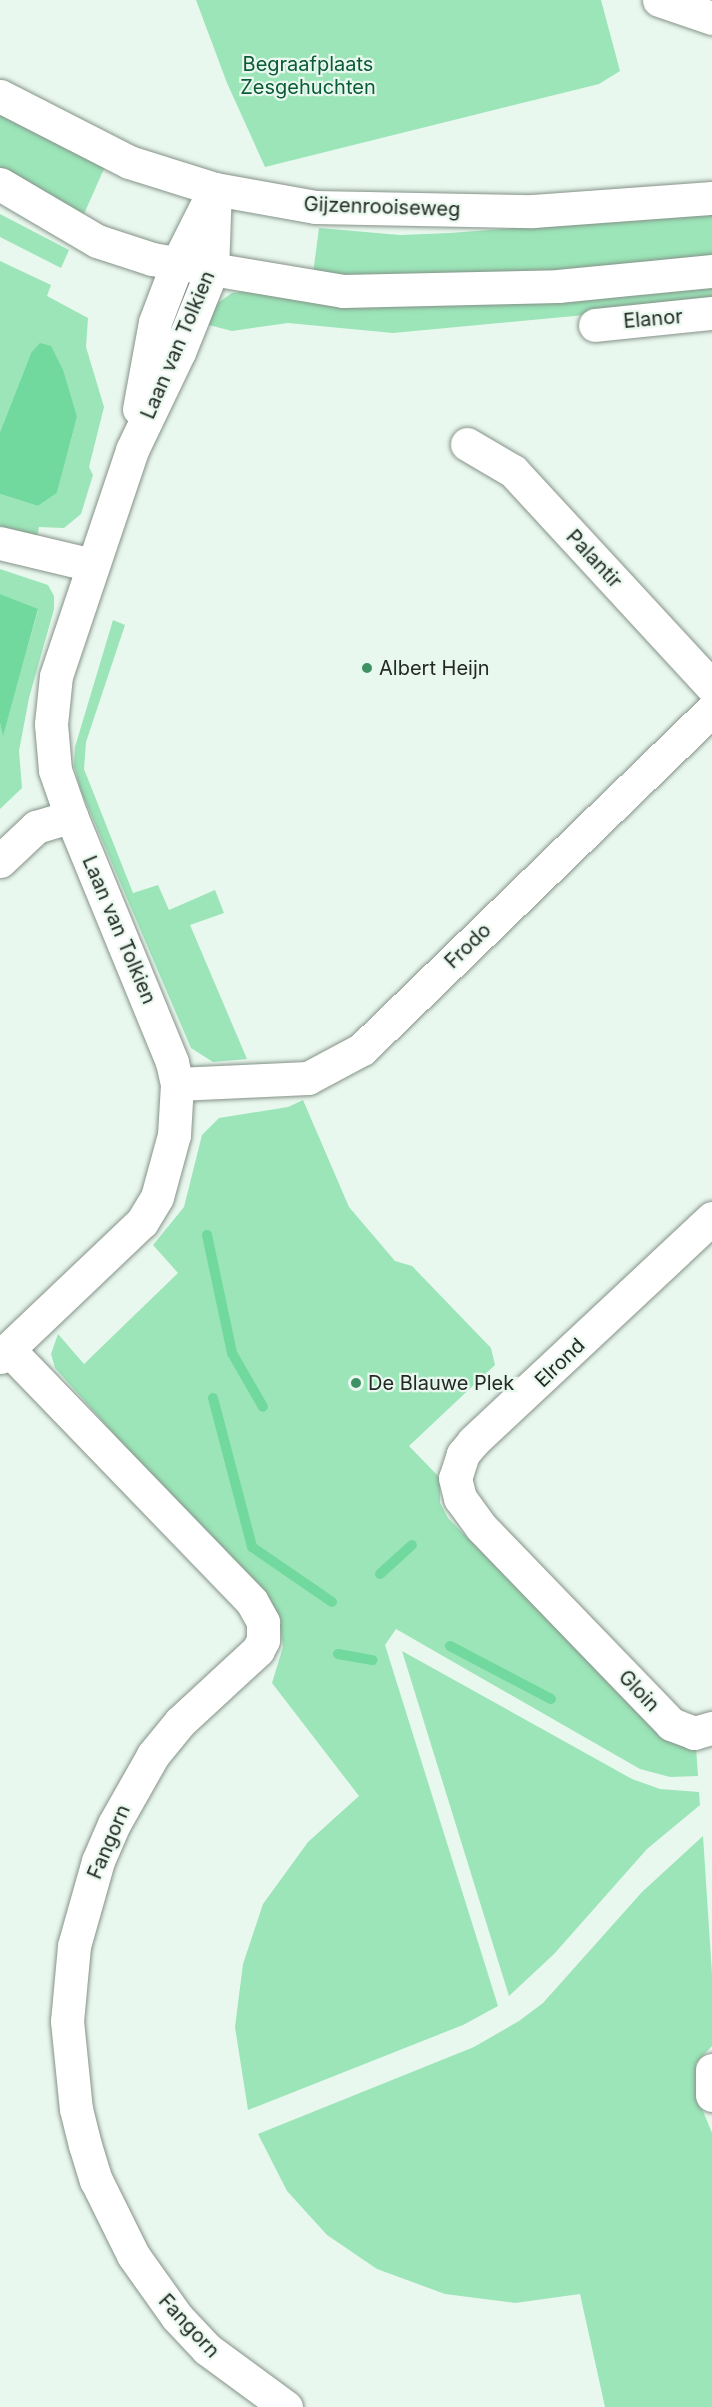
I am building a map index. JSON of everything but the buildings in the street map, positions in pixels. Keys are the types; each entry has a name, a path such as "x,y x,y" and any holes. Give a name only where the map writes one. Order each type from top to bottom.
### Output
{"street":[{"path":"659,0 712,18"},
{"name":"Gijzenrooiseweg","path":"0,96 129,162 215,189 315,207 533,212 712,198"},
{"path":"0,184 97,241 177,264 343,291 558,286 712,271"},
{"name":"Laan van Tolkien","path":"132,450 155,322 177,264 215,189"},
{"name":"Laan van Tolkien","path":"4,1353 142,1222 157,1197 171,1151 177,1084 165,1038 70,816 55,770 51,724 56,676 132,450 179,352 212,270 215,189"},
{"name":"Elanor","path":"595,324 712,313"},
{"name":"Palantir","path":"467,444 513,471 712,687"},
{"path":"0,543 92,566"},
{"name":"Frodo","path":"177,1084 308,1078 362,1049 712,710"},
{"path":"0,861 36,827 70,816"},
{"name":"Elrond","path":"577,1627 469,1513 456,1488 456,1468 473,1442 712,1218"},
{"name":"Fangorn","path":"4,1353 252,1602 263,1622 263,1640 258,1650 180,1722 153,1755 114,1824 98,1861 74,1946 67,2021 76,2109 85,2145 96,2180 133,2255 177,2318 207,2349 286,2407"},
{"name":"Gloin","path":"577,1627 671,1724 694,1733 712,1728"},
{"path":"712,2070 712,2095"}],"green space":[{"name":"Begraafplaats Zesgehuchten","path":"196,0 601,0 620,71 599,84 265,167 227,83"},
{"path":"0,109 107,162 84,214 0,168"},
{"path":"712,213 712,256 476,278 313,274 319,228 400,235"},
{"path":"0,214 69,250 61,268 0,237"},
{"path":"0,261 51,285 47,296 88,318 86,347 104,407 89,467 93,475 81,514 64,528 39,527 37,537 0,528 0,494 38,506 57,493 77,417 31,353 0,432"},
{"path":"712,277 712,303 393,333 288,323 232,331 201,323 212,307 232,293 256,290"},
{"path":"0,569 48,585 54,596 54,609 29,698 19,751 22,788 0,809 0,723 3,734 38,610 0,594"},
{"path":"113,620 125,625 86,742 84,769 133,893 158,885 169,910 215,890 224,913 190,925 247,1059 213,1062 191,1048 81,791 74,765 75,747"},
{"path":"303,1100 349,1207 395,1261 412,1266 491,1348 495,1365 409,1446 440,1478 440,1503 448,1518 661,1733 696,1747 698,1776 670,1777 640,1769 396,1629 385,1645 498,2006 463,2025 248,2110 235,2027 243,1964 263,1904 308,1842 359,1796 272,1683 283,1647 280,1627 272,1611 55,1368 51,1354 58,1334 84,1364 178,1273 153,1245 184,1207 202,1135 219,1118 288,1107"},
{"path":"402,1651 632,1779 660,1789 699,1792 700,1805 647,1849 554,1954 509,1996"},
{"path":"703,1836 712,1974 712,2046 696,2063 696,2094 712,2133 712,2407 605,2407 580,2294 515,2303 445,2294 377,2269 327,2235 287,2191 258,2134 474,2047 519,2021 543,2003 642,1892"}],"shaded area":[{"path":"40,343 51,346 63,370 77,417 57,493 38,506 0,494 0,432 31,353"},
{"path":"0,594 38,609 3,736 0,723"}],"waterway":[{"path":"207,1235 232,1353 263,1407"},
{"path":"213,1398 252,1547 332,1602"},
{"path":"380,1574 412,1545"},
{"path":"450,1646 551,1699"},
{"path":"338,1654 372,1660"}],"place":[{"name":"Albert Heijn","path":"367,668"},
{"name":"De Blauwe Plek","path":"356,1383"}]}
